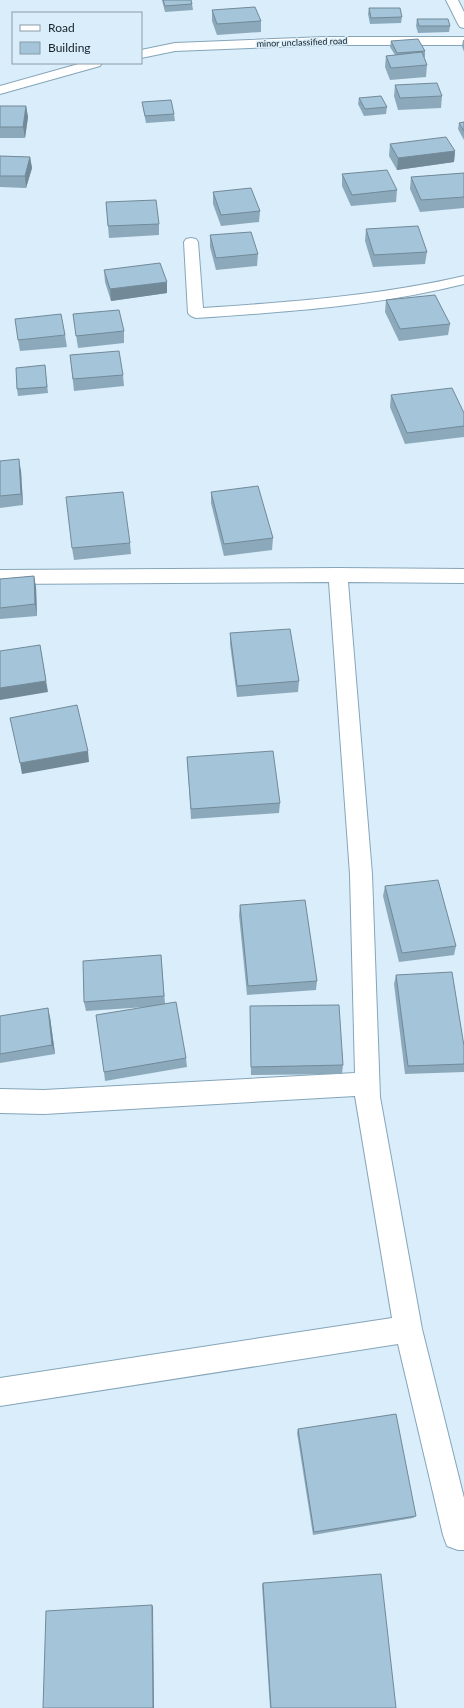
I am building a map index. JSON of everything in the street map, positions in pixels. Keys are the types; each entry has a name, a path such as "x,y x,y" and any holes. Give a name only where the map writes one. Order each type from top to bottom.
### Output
{"street":[{"path":"452,0 464,24"},
{"name":"minor unclassified road","path":"142,54 175,48 325,41 464,41"},
{"path":"0,90 92,64"},
{"path":"191,242 196,313 324,304 379,297 441,286 464,280"},
{"path":"0,577 338,575 464,576"},
{"path":"338,575 361,874 368,1097 408,1329 458,1535 464,1535"},
{"path":"0,1101 44,1102 367,1084"},
{"path":"0,1392 408,1329"}],"building":[{"path":"163,0 191,0 192,4 165,6"},
{"path":"255,7 261,21 217,24 212,10"},
{"path":"369,8 400,8 402,17 371,18"},
{"path":"417,19 448,19 450,26 419,26"},
{"path":"418,39 425,51 397,53 391,41"},
{"path":"422,52 427,65 391,68 386,56"},
{"path":"437,83 442,96 400,98 395,85"},
{"path":"381,96 387,107 365,109 359,98"},
{"path":"171,100 174,114 145,116 142,102"},
{"path":"0,106 26,106 23,127 0,127"},
{"path":"464,122 464,131 459,123"},
{"path":"446,137 455,151 398,158 390,144"},
{"path":"0,156 30,157 25,176 0,176"},
{"path":"387,170 397,190 352,195 342,174"},
{"path":"464,173 464,197 421,200 411,177"},
{"path":"251,188 260,211 221,215 213,192"},
{"path":"156,200 159,224 108,226 106,202"},
{"path":"418,226 427,252 374,255 366,229"},
{"path":"251,232 258,254 216,258 210,235"},
{"path":"160,263 167,282 110,289 104,270"},
{"path":"435,295 450,324 400,329 386,300"},
{"path":"119,310 124,331 76,336 73,314"},
{"path":"61,314 65,335 18,340 15,319"},
{"path":"119,351 123,375 73,379 70,355"},
{"path":"45,365 47,387 17,389 16,368"},
{"path":"452,388 464,413 464,426 407,433 391,395"},
{"path":"19,459 21,494 0,496 0,461"},
{"path":"258,486 273,538 224,544 211,492"},
{"path":"123,492 130,543 72,548 66,497"},
{"path":"34,576 35,604 0,608 0,579"},
{"path":"290,629 299,681 237,686 230,633"},
{"path":"40,645 46,681 0,688 0,651"},
{"path":"77,705 88,751 20,763 10,718"},
{"path":"273,751 280,803 191,809 187,757"},
{"path":"438,880 456,946 402,953 385,886"},
{"path":"305,900 317,981 248,986 240,905"},
{"path":"161,955 164,996 84,1002 83,961"},
{"path":"452,972 464,1046 464,1064 408,1066 396,975"},
{"path":"176,1002 186,1058 104,1072 96,1015"},
{"path":"339,1005 343,1065 251,1067 250,1006"},
{"path":"48,1008 52,1045 0,1054 0,1016"},
{"path":"396,1414 416,1516 314,1532 298,1429"},
{"path":"381,1574 396,1708 271,1708 263,1583"},
{"path":"152,1605 153,1708 43,1708 46,1611"}]}
